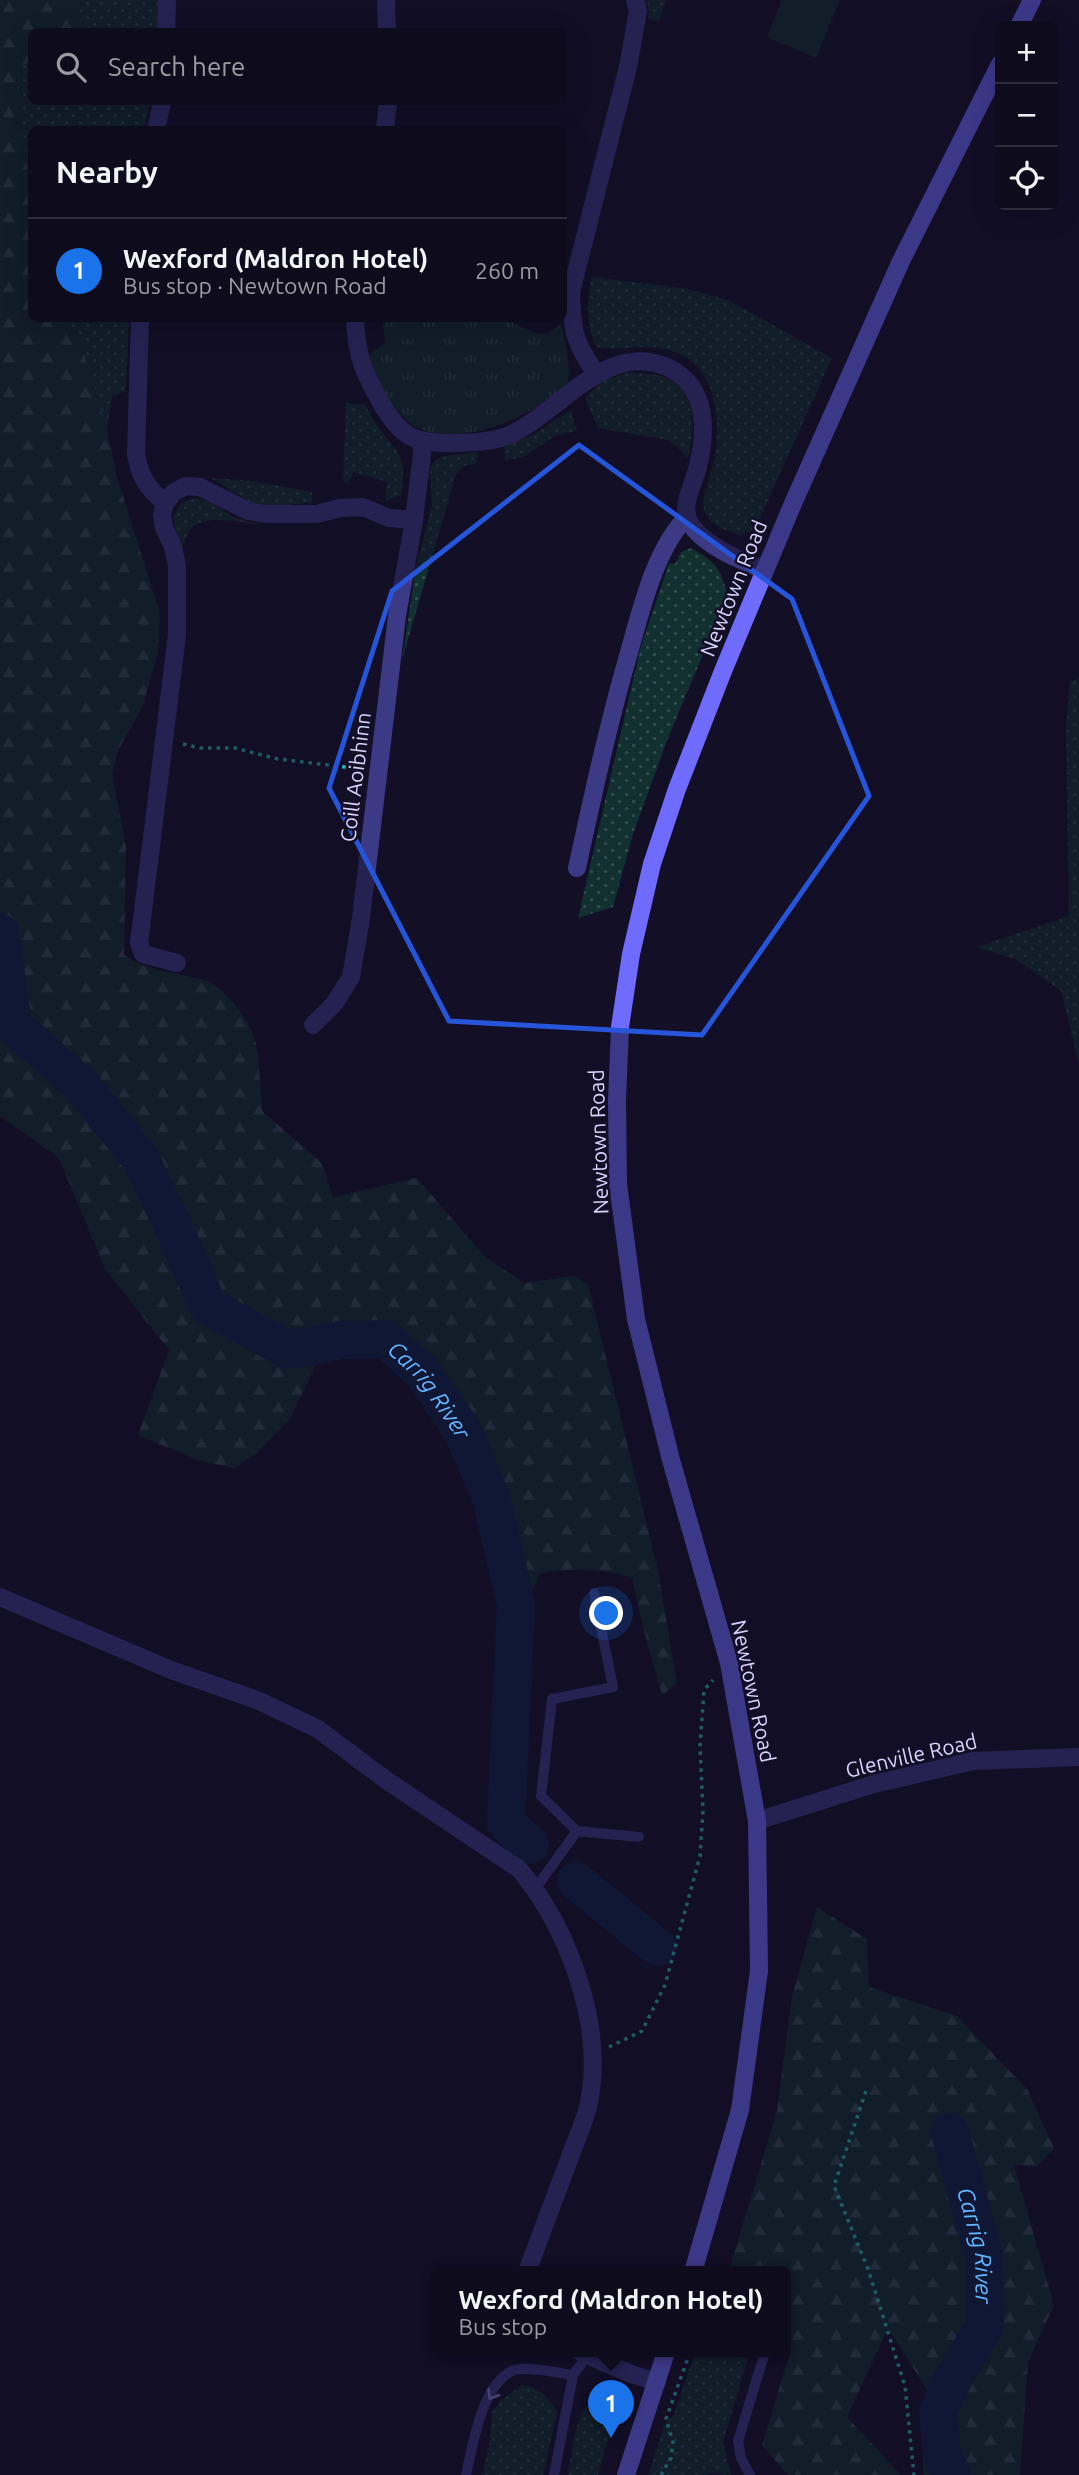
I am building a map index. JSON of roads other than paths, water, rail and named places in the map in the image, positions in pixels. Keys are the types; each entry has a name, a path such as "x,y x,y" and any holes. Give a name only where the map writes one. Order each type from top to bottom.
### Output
{"main road":[{"path":"1022,21 1032,0"},
{"name":"Newtown Road","path":"695,2266 740,2110 759,1971 757,1821 729,1663 671,1460 636,1319 618,1184 617,1101 622,1015 631,954 652,864 677,789 764,570 901,261 995,74"},
{"path":"626,2475 664,2357"}],"street":[{"path":"166,28 167,0"},
{"path":"386,0 387,28"},
{"path":"596,374 579,349 572,323 571,292 628,67 638,11 635,0"},
{"path":"157,126 161,105"},
{"path":"385,126 388,105"},
{"path":"140,322 136,454 139,474 149,489 165,503"},
{"path":"356,322 363,373 393,422 405,434 421,442 469,443 509,435 541,417 596,374 615,365 636,361 654,362 684,376 697,394 703,418 703,439 698,467 686,502 687,517 695,530 724,551 764,570"},
{"name":"Coill Aoibhinn","path":"313,1025 334,1004 351,977 361,918 397,616 414,520 421,442"},
{"path":"177,963 143,954 139,943 177,622 177,566 173,546 164,528 162,515 165,503 174,492 186,486 200,487 248,511 265,514 317,514 340,508 363,507 389,518 414,520"},
{"path":"577,868 608,725 639,615 662,554 677,527 687,517"},
{"path":"0,1597 171,1670 257,1700 318,1728 386,1780 519,1869 536,1889 565,1940 582,1990 593,2053 588,2106 529,2266"},
{"name":"Glenville Road","path":"757,1821 874,1784 973,1761 1079,1756"},
{"path":"590,2357 657,2382"}],"lane":[{"path":"594,1593 613,1687 552,1699 541,1796 577,1831 639,1837"},
{"path":"536,1889 577,1831"},
{"path":"554,2475 573,2375 582,2357"},
{"path":"750,2475 741,2458 738,2441 763,2357"},
{"path":"466,2475 480,2418 492,2392 502,2379 513,2371 526,2369 573,2375"}],"waterway":[{"name":"Carrig River","path":"0,933 13,1025 82,1086 140,1158 208,1306 288,1350 340,1340 386,1339 423,1373 462,1430 491,1497 516,1604 506,1823 530,1845"},
{"name":"Carrig River","path":"576,1881 657,1947"},
{"name":"Carrig River","path":"950,2132 984,2255 985,2325 953,2379 938,2412 942,2453 952,2475"}],"place":[{"name":"Wexford (Maldron Hotel)","path":"611,2438"}]}
